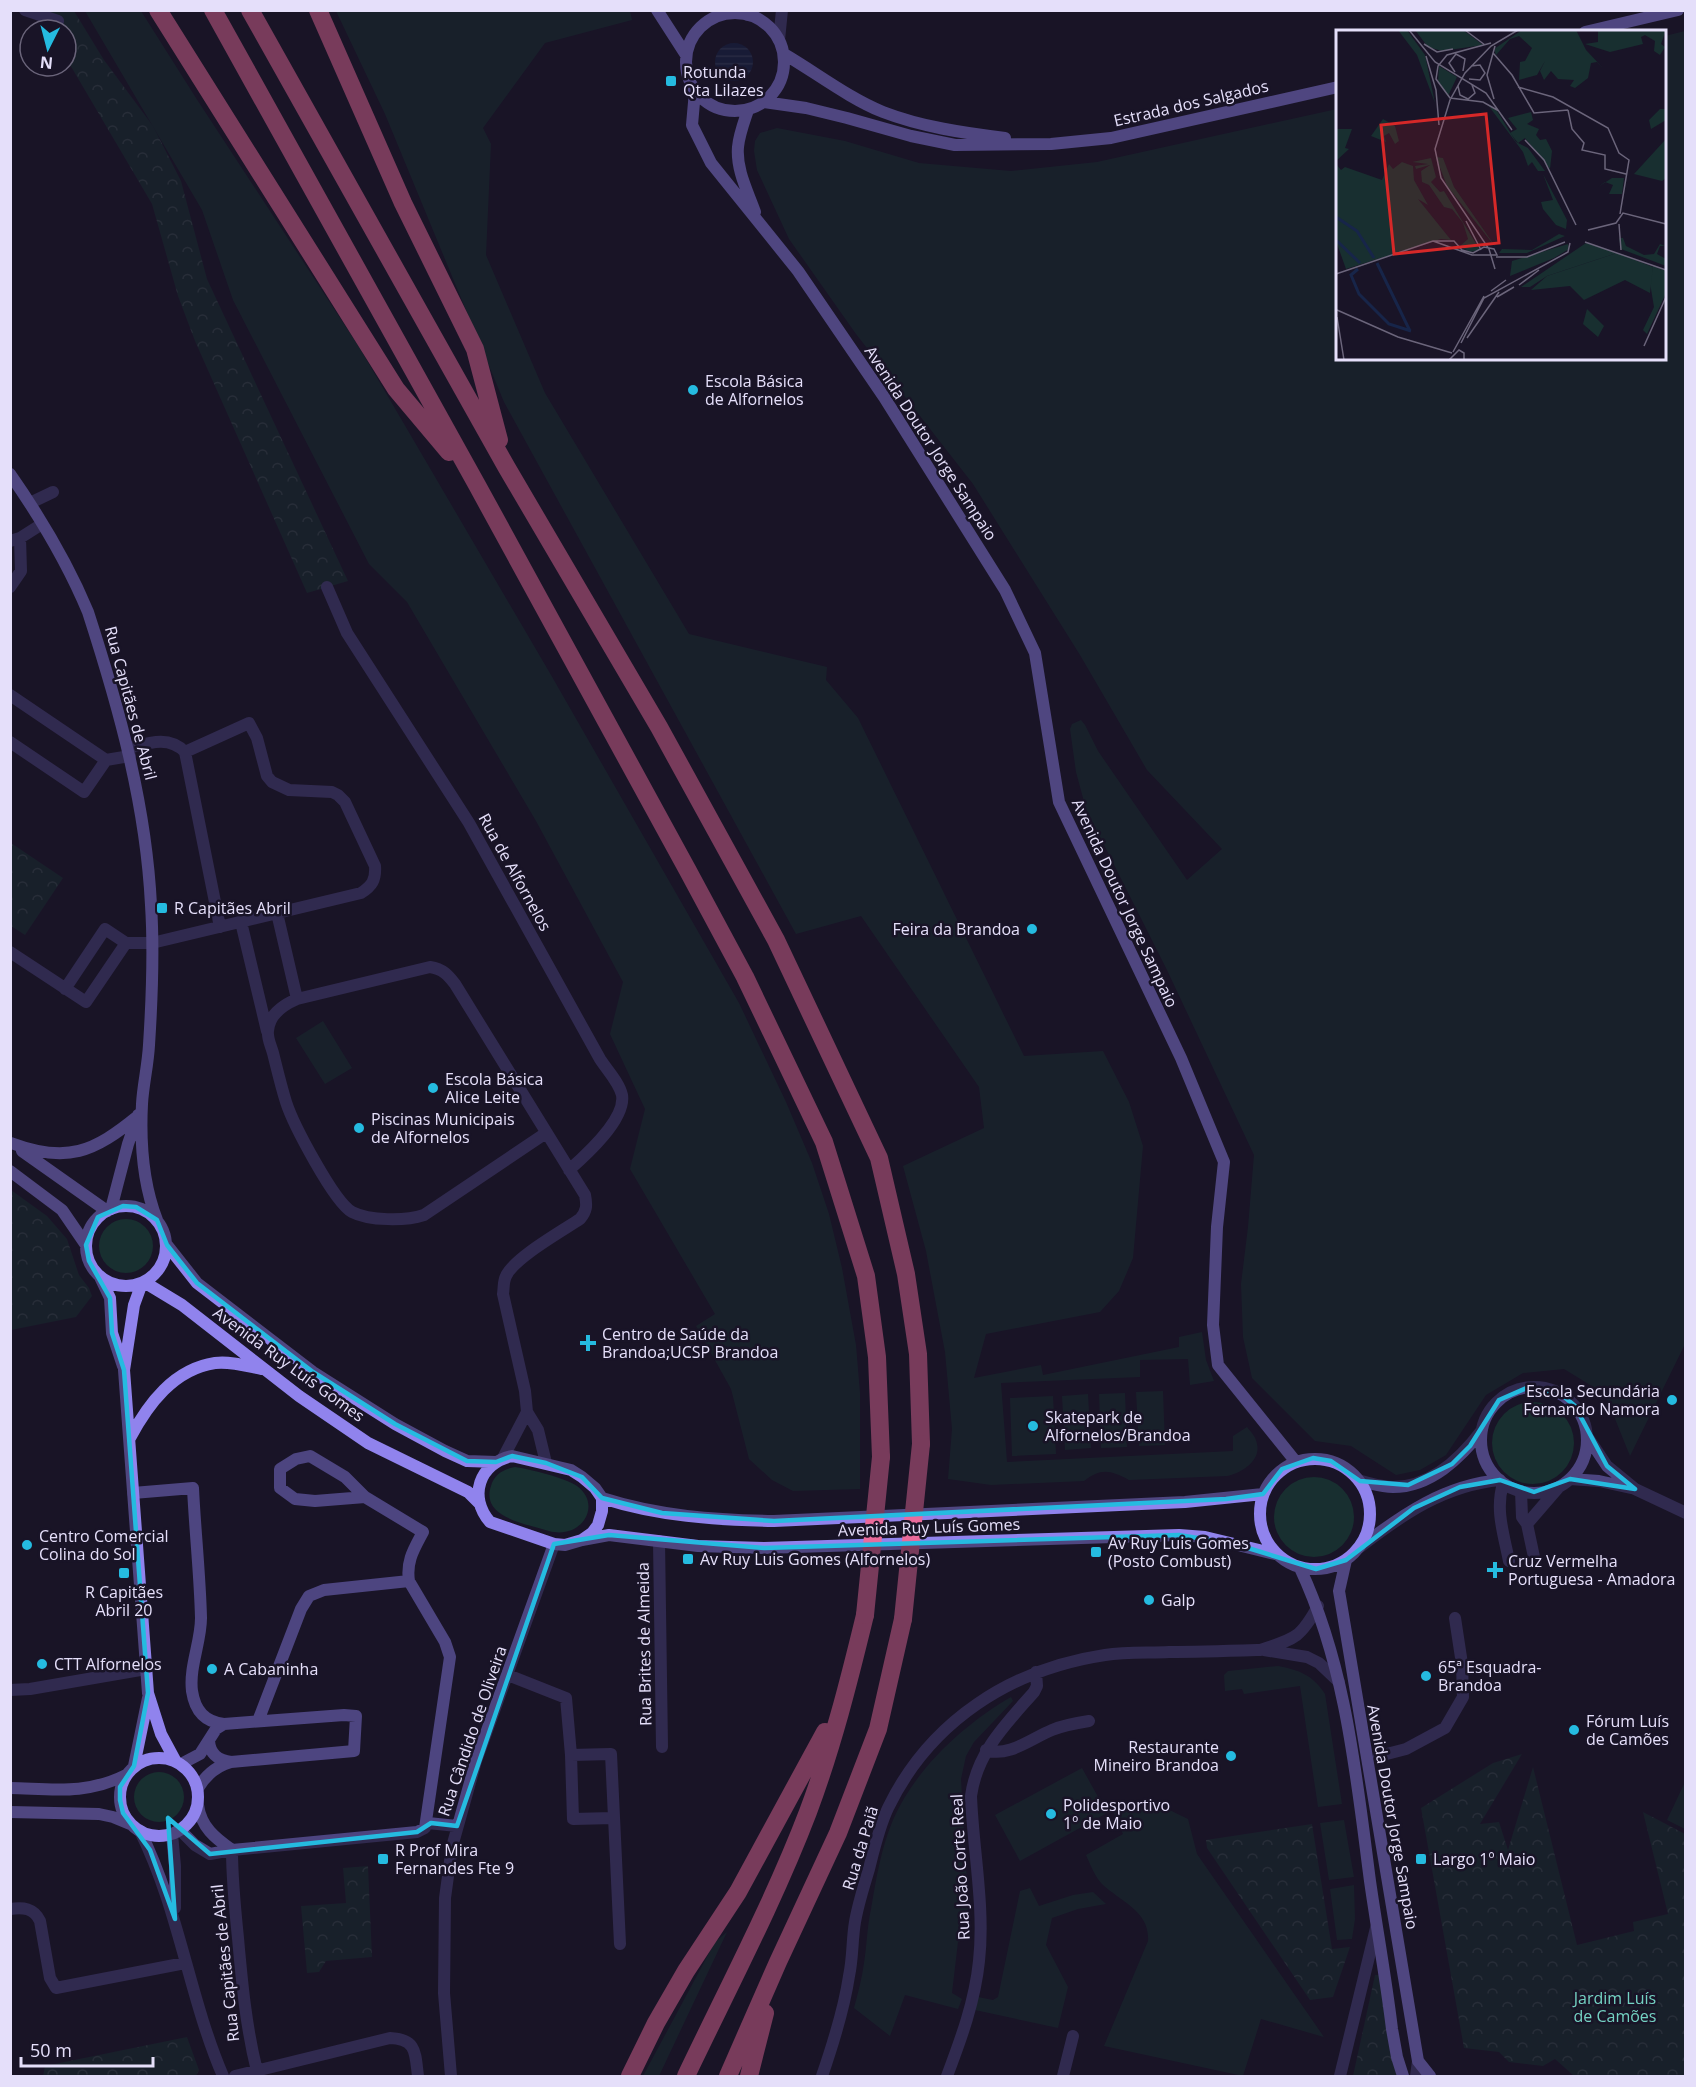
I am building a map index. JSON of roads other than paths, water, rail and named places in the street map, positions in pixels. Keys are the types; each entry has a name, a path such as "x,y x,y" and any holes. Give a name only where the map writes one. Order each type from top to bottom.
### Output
{"highway":[{"path":"158,10 396,389 477,485"},
{"path":"318,10 403,203 475,349 507,468"},
{"path":"216,17 477,485 745,977 824,1142 866,1276 877,1357 881,1457 865,1615 846,1693 808,1812 770,1899 686,2076"},
{"path":"254,19 507,468 659,727 776,940 879,1158 906,1274 918,1353 921,1444 903,1619 878,1729 838,1833 728,2076"},
{"path":"630,2076 656,2023 686,1971 738,1892 846,1693"},
{"path":"749,2076 778,1962"}],"street":[{"path":"25,10 49,18"},
{"path":"657,10 686,55"},
{"path":"779,40 782,10"},
{"path":"1593,30 1678,10"},
{"path":"732,12 750,13 761,20 779,40 784,54 781,81 774,93 764,102 748,110 718,109 705,102 689,80 686,67 686,55 690,41 697,30 708,21 732,12"},
{"name":"Estrada dos Salgados","path":"784,54 883,112 923,124 968,133 1051,144"},
{"name":"Estrada dos Salgados","path":"764,102 806,108 911,136 955,145 1051,144 1111,138 1336,87"},
{"name":"Avenida Doutor Jorge Sampaio","path":"695,91 693,124 706,156 798,271 884,397 1005,590 1035,652 1059,802 1181,1058 1224,1162 1217,1227 1213,1325 1218,1365 1296,1462"},
{"name":"Avenida Doutor Jorge Sampaio","path":"748,110 739,141 738,160 759,222"},
{"name":"Rua Capitães de Abril","path":"10,474 42,524 88,612 129,752 145,835 152,943 149,1048 140,1110 109,1210"},
{"path":"30,503 53,492"},
{"path":"10,587 21,571 15,539 42,524"},
{"name":"Rua de Alfornelos","path":"327,587 347,633 469,824 600,1059 619,1086 622,1102 616,1119 586,1155 569,1170"},
{"path":"10,695 106,760"},
{"path":"65,988 105,929 126,943 152,943 361,893 374,882 375,866 345,802 338,795 322,790 288,790 272,782 267,776 257,738 249,723 185,752"},
{"path":"10,742 84,792 106,760 149,742 168,742 179,746 185,752 220,927"},
{"path":"277,913 297,999"},
{"path":"241,922 286,1102 292,1117 339,1199 353,1212 395,1220 408,1220 424,1215 546,1133"},
{"path":"10,952 86,1002 126,943"},
{"path":"267,1032 276,1011 297,999 430,967 439,968 455,984 585,1195 586,1209 580,1220 518,1261 506,1274 504,1282 503,1294 525,1391 527,1412 538,1430 546,1463"},
{"path":"11,1143 32,1151 51,1154 71,1153 103,1142 140,1110"},
{"name":"Rua Capitães de Abril","path":"140,1110 149,1198 157,1220"},
{"path":"11,1143 109,1210"},
{"path":"10,1171 62,1210 86,1245 89,1261 110,1298 112,1333 124,1370"},
{"path":"86,1245 92,1225 109,1210 123,1206 136,1207 148,1212 157,1220 164,1232 167,1245 165,1256 161,1267 154,1275 143,1282 127,1286 112,1283 99,1275"},
{"name":"Avenida Ruy Luís Gomes","path":"167,1245 196,1283 313,1372 395,1424 445,1451 467,1461 500,1460"},
{"path":"143,1282 134,1305 124,1370 148,1693 160,1734 178,1762 194,1779 198,1788 199,1813 208,1831 232,1850"},
{"name":"Avenida Ruy Luís Gomes","path":"143,1282 182,1305 299,1396 369,1443 468,1492 479,1503"},
{"path":"129,1439 148,1408 178,1377 216,1362 264,1369"},
{"path":"1360,1481 1392,1487 1408,1485 1429,1477 1452,1464 1470,1446 1482,1429 1488,1413 1499,1400 1513,1391 1529,1387 1546,1388 1562,1395 1575,1406 1583,1420 1587,1436 1586,1452 1580,1467 1527,1524"},
{"path":"500,1460 512,1456 523,1457 570,1470 582,1477 595,1488 602,1498 602,1511 598,1525 582,1540 565,1545 554,1544 495,1525 486,1517 479,1503 478,1490 481,1480 500,1460 527,1412"},
{"path":"1482,1429 1481,1444 1485,1460 1502,1482 1521,1491 1548,1491 1565,1482 1599,1481 1635,1489"},
{"path":"1587,1436 1607,1466 1635,1489 1686,1514"},
{"path":"176,1832 210,1854 417,1832 425,1828 428,1823 450,1657 445,1642 409,1581 410,1557 423,1532 365,1497 345,1478 310,1456 296,1459 280,1469 280,1488 295,1499 315,1501 365,1497"},
{"path":"1360,1547 1368,1531 1371,1514 1368,1497 1360,1481 1347,1468 1331,1461 1313,1458 1296,1462 1282,1469 1270,1480 1263,1494 1259,1513 1262,1532 1268,1544 1275,1554 1300,1568 1316,1569 1332,1567 1346,1560 1406,1513 1436,1497 1460,1487 1502,1482"},
{"path":"1502,1482 1499,1497 1500,1517 1509,1561"},
{"path":"133,1493 193,1488 201,1620 192,1675 192,1691 197,1708 204,1719 224,1724 356,1716 354,1751 231,1762 213,1770 198,1788"},
{"path":"1521,1491 1522,1516 1527,1524 1534,1557"},
{"name":"Avenida Ruy Luís Gomes","path":"602,1498 632,1508 671,1515 737,1521 774,1521 1185,1502 1263,1494"},
{"name":"Avenida Ruy Luís Gomes","path":"582,1540 609,1534 721,1547 764,1548 1179,1535 1205,1537 1275,1554"},
{"name":"Rua Brites de Almeida","path":"658,1541 662,1747"},
{"name":"Rua Cândido de Oliveira","path":"451,2076 444,1993 445,1898 457,1826 476,1761 554,1544"},
{"name":"Avenida Doutor Jorge Sampaio","path":"1346,1560 1339,1592 1418,2061 1430,2076"},
{"name":"Avenida Doutor Jorge Sampaio","path":"1300,1568 1318,1606 1339,1682 1351,1739 1376,1928 1397,2057 1403,2076"},
{"path":"258,1721 301,1609 309,1596 324,1590 409,1581"},
{"name":"Rua da Paiã","path":"822,2076 845,1999 855,1921 877,1838 888,1809 916,1762 955,1721 1007,1685 1036,1672 1066,1663 1107,1655 1260,1650 1284,1642 1303,1631 1318,1606"},
{"path":"1379,1756 1406,1749 1445,1728 1463,1697 1462,1664 1455,1618"},
{"path":"1260,1650 1307,1657 1319,1663 1339,1682"},
{"path":"10,1690 30,1689 146,1669"},
{"name":"Rua João Corte Real","path":"947,2076 974,1995 980,1960 971,1796 978,1766 986,1750 1034,1692 1038,1679 1036,1672"},
{"path":"508,1675 566,1698 573,1820 613,1818"},
{"path":"135,1827 123,1813 120,1787 130,1770 148,1693"},
{"path":"986,1750 998,1753 1006,1751 1052,1730 1089,1721"},
{"path":"10,1788 73,1790 93,1788 130,1770 143,1760 153,1758 178,1762 200,1754 216,1729 224,1724"},
{"path":"209,1741 213,1754 231,1762"},
{"path":"571,1755 611,1754 620,1944"},
{"path":"10,1812 99,1814 113,1817 150,1835 161,1836 176,1832 194,1815 198,1804"},
{"path":"428,1823 457,1826"},
{"name":"Rua Capitães de Abril","path":"135,1827 157,1868 175,1918 202,2022 223,2076"},
{"name":"Rua Capitães de Abril","path":"175,1918 176,1832"},
{"name":"Rua Capitães de Abril","path":"232,1850 232,1875 244,2006 257,2071"},
{"path":"10,1909 21,1907 36,1914 40,1921 50,1978 56,1988 185,1963"},
{"path":"1340,2076 1376,1928"},
{"path":"1063,2076 1073,2036"},
{"path":"235,2076 390,2038 406,2040 412,2045 418,2076"},
{"path":"1416,2076 1418,2061"}],"water":[{"path":"734,43 747,49 753,62 747,75 734,81 721,75 715,62 721,49"}],"place":[{"name":"Rotunda Qta Lilazes","path":"671,81"},
{"name":"Escola Básica de Alfornelos","path":"693,390"},
{"name":"R Capitães Abril","path":"162,908"},
{"name":"Feira da Brandoa","path":"1032,929"},
{"name":"Escola Básica Alice Leite","path":"433,1088"},
{"name":"Piscinas Municipais de Alfornelos","path":"359,1128"},
{"name":"Centro de Saúde da Brandoa;UCSP Brandoa","path":"588,1343"},
{"name":"Escola Secundária Fernando Namora","path":"1672,1400"},
{"name":"Skatepark de Alfornelos/Brandoa","path":"1033,1426"},
{"name":"Centro Comercial Colina do Sol","path":"27,1545"},
{"name":"Av Ruy Luis Gomes (Posto Combust)","path":"1096,1552"},
{"name":"Av Ruy Luis Gomes (Alfornelos)","path":"688,1559"},
{"name":"Cruz Vermelha Portuguesa - Amadora","path":"1495,1570"},
{"name":"R Capitães Abril 20","path":"124,1573"},
{"name":"Galp","path":"1149,1600"},
{"name":"CTT Alfornelos","path":"42,1664"},
{"name":"A Cabaninha","path":"212,1669"},
{"name":"65ª Esquadra- Brandoa","path":"1426,1676"},
{"name":"Fórum Luís de Camões","path":"1574,1730"},
{"name":"Restaurante Mineiro Brandoa","path":"1231,1756"},
{"name":"Polidesportivo 1º de Maio","path":"1051,1814"},
{"name":"R Prof Mira Fernandes Fte 9","path":"383,1859"},
{"name":"Largo 1º Maio","path":"1421,1859"}],"park label":[{"name":"Jardim Luís de Camões","path":"1615,2007"}]}
